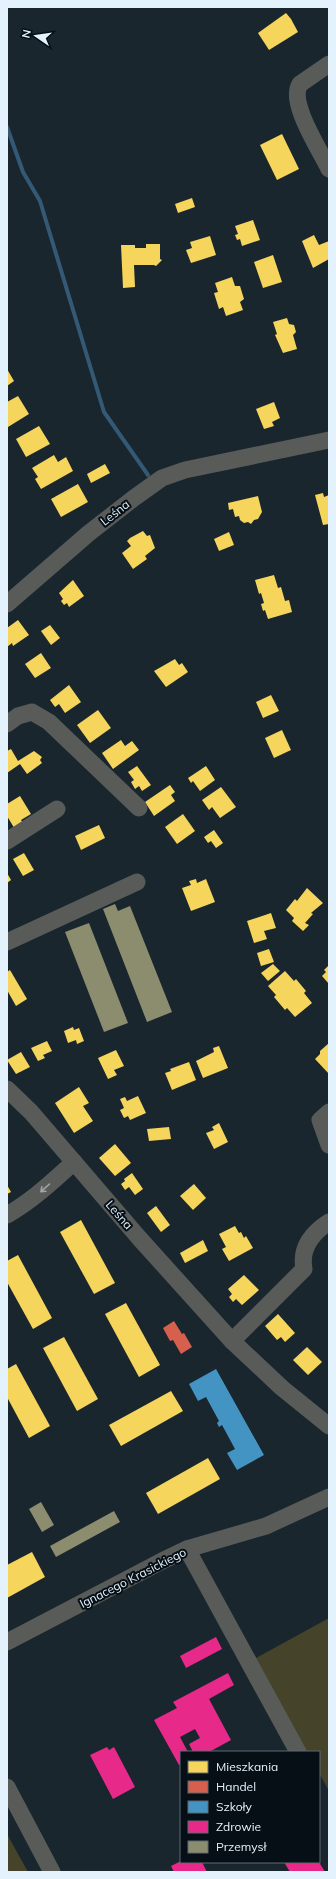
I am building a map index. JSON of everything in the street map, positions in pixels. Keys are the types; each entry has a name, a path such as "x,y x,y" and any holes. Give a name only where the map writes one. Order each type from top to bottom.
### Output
{"street":[{"path":"329,64 300,84 297,88 297,96 300,112 329,169"},
{"name":"Leśna","path":"7,604 89,533 162,478 186,470 329,440"},
{"path":"7,724 18,716 32,712 49,722 139,808"},
{"path":"7,840 57,809"},
{"path":"7,942 137,882"},
{"name":"Leśna","path":"7,1088 32,1112 140,1239 232,1341 282,1388 329,1426"},
{"path":"329,1112 320,1120 329,1145"},
{"path":"7,1215 23,1207 74,1162"},
{"path":"232,1341 304,1269 302,1259 304,1250 312,1236 329,1222"},
{"name":"Ignacego Krasickiego","path":"7,1642 187,1549 266,1526 329,1498"},
{"path":"187,1549 297,1751"},
{"path":"7,1787 52,1872"}],"shaded area":[{"path":"329,1618 329,1791 320,1775 320,1751 306,1751 256,1658"},
{"path":"7,1834 28,1872 7,1872"}],"building: Mieszkania":[{"path":"286,13 298,32 269,50 258,33"},
{"path":"282,134 299,169 277,180 260,145"},
{"path":"192,198 195,207 178,213 175,204"},
{"path":"253,220 260,240 242,246 240,239 237,240 235,235 238,234 235,226"},
{"path":"314,235 319,245 329,241 329,259 313,268 302,241"},
{"path":"210,236 216,255 191,263 186,250 192,248 190,242"},
{"path":"146,244 160,244 160,259 162,260 156,266 134,265 135,287 123,288 121,245 135,245 135,248 146,248"},
{"path":"273,255 282,282 263,288 254,262"},
{"path":"232,277 235,286 240,286 244,299 240,302 243,310 226,316 223,307 219,309 214,293 218,292 215,283"},
{"path":"287,318 289,324 294,325 296,332 293,335 297,349 283,353 275,335 277,334 273,322"},
{"path":"7,369 14,381 7,386"},
{"path":"18,396 29,414 8,427 7,402"},
{"path":"274,402 280,418 272,422 274,426 264,429 256,409"},
{"path":"39,426 50,444 26,457 16,439"},
{"path":"54,455 58,462 66,457 73,471 41,489 35,479 38,477 32,468"},
{"path":"105,464 110,473 91,483 87,474"},
{"path":"78,484 88,502 61,517 51,499"},
{"path":"323,493 324,497 329,495 329,524 323,525 315,495"},
{"path":"258,496 262,512 258,519 254,520 251,524 248,522 244,523 240,520 239,516 235,517 233,509 229,510 228,503"},
{"path":"143,531 147,536 150,535 155,548 145,556 147,559 133,569 122,553 131,546 127,541"},
{"path":"229,532 234,545 219,551 214,539"},
{"path":"274,575 278,588 281,587 285,601 289,600 292,612 268,619 265,610 263,611 261,604 264,603 261,593 259,594 255,580"},
{"path":"73,580 84,596 69,607 67,603 64,605 61,601 63,599 59,593"},
{"path":"18,620 29,635 13,646 12,643 7,647 7,628"},
{"path":"50,625 60,638 51,645 41,631"},
{"path":"41,653 51,668 35,678 25,664"},
{"path":"175,659 179,665 182,663 188,672 166,687 154,671"},
{"path":"69,685 81,702 65,713 59,704 55,707 50,700"},
{"path":"271,695 279,711 263,718 256,702"},
{"path":"98,710 111,728 90,743 77,725"},
{"path":"282,730 291,750 274,758 265,738"},
{"path":"121,740 125,746 132,741 139,750 113,769 102,753"},
{"path":"11,749 18,761 34,751 42,757 40,760 42,763 27,774 20,764 7,773 7,751"},
{"path":"137,766 151,785 142,791 139,786 135,789 131,782 134,780 128,772"},
{"path":"206,766 215,780 200,791 193,781 191,783 188,778"},
{"path":"170,785 175,792 171,795 175,801 154,816 145,802"},
{"path":"221,787 236,807 220,818 212,807 209,810 202,800"},
{"path":"20,796 31,814 21,820 25,826 16,831 7,816 7,804"},
{"path":"183,814 195,831 177,844 165,827"},
{"path":"99,825 105,838 81,850 75,836"},
{"path":"214,830 223,843 216,848 211,841 208,843 204,837"},
{"path":"24,853 34,870 23,876 13,859"},
{"path":"7,873 11,880 7,883"},
{"path":"196,879 197,883 206,879 215,902 191,911 182,888 191,885 189,881"},
{"path":"307,888 323,903 311,913 313,914 305,923 309,925 303,931 292,921 294,918 286,910 295,899 297,901"},
{"path":"271,913 276,928 264,931 267,939 254,943 247,921"},
{"path":"269,949 274,962 261,966 257,953"},
{"path":"273,964 280,971 268,981 261,973"},
{"path":"329,965 329,984 322,976 326,972 324,970"},
{"path":"10,970 27,999 16,1006 7,990 7,972"},
{"path":"285,971 294,981 296,979 306,991 304,993 312,1003 295,1017 287,1008 285,1010 274,997 276,995 268,986"},
{"path":"73,1027 74,1030 79,1028 84,1041 77,1044 76,1040 68,1043 64,1031"},
{"path":"47,1041 52,1051 43,1055 45,1058 38,1061 31,1048"},
{"path":"329,1043 329,1074 315,1059 320,1054 320,1051"},
{"path":"219,1046 228,1068 203,1078 196,1061 214,1052 213,1048"},
{"path":"116,1050 124,1066 114,1070 117,1075 108,1079 98,1058"},
{"path":"21,1052 30,1067 16,1074 7,1060"},
{"path":"189,1062 196,1080 172,1090 165,1073 171,1071 170,1069"},
{"path":"79,1087 89,1103 83,1106 93,1121 74,1133 55,1103"},
{"path":"138,1096 146,1113 130,1120 128,1116 124,1118 120,1110 124,1108 120,1099 125,1097 127,1101"},
{"path":"219,1123 228,1142 214,1149 206,1133 214,1130 212,1127"},
{"path":"169,1127 171,1139 149,1141 147,1129"},
{"path":"115,1144 131,1163 115,1176 99,1158"},
{"path":"132,1173 143,1189 135,1195 129,1187 125,1190 121,1184 125,1181 124,1179"},
{"path":"194,1184 206,1198 193,1210 180,1196"},
{"path":"7,1185 11,1192 7,1194"},
{"path":"156,1206 170,1225 161,1232 147,1213"},
{"path":"81,1220 115,1283 94,1294 60,1232"},
{"path":"235,1226 244,1238 246,1236 253,1248 229,1261 222,1249 226,1247 219,1234"},
{"path":"203,1240 208,1251 185,1263 180,1253"},
{"path":"18,1255 52,1318 33,1329 7,1282 7,1261"},
{"path":"244,1275 259,1290 242,1305 236,1299 233,1302 229,1297 232,1294 228,1289"},
{"path":"126,1303 160,1365 139,1377 105,1314"},
{"path":"278,1314 295,1333 285,1342 281,1337 277,1340 265,1326"},
{"path":"64,1337 98,1399 77,1411 43,1348"},
{"path":"307,1347 322,1362 308,1375 293,1360"},
{"path":"16,1364 50,1426 29,1438 7,1397 7,1369"},
{"path":"171,1391 183,1411 121,1446 109,1425"},
{"path":"208,1458 220,1479 158,1514 146,1493"},
{"path":"32,1552 45,1577 7,1598 7,1565"}],"building: Handel":[{"path":"174,1321 182,1334 184,1333 192,1347 181,1354 173,1340 170,1341 163,1328"}],"building: Szkoły":[{"path":"216,1369 264,1455 237,1470 227,1453 235,1449 222,1425 219,1427 217,1423 219,1421 206,1397 198,1401 189,1384"}],"building: Zdrowie":[{"path":"216,1637 222,1649 186,1668 180,1656"},
{"path":"228,1673 234,1685 209,1699 231,1740 211,1751 192,1751 189,1744 200,1738 195,1729 180,1737 187,1751 180,1751 179,1765 154,1720 177,1708 173,1702"},
{"path":"107,1747 109,1750 114,1747 135,1787 113,1799 90,1755"},
{"path":"180,1862 180,1863 202,1863 207,1872 174,1872 171,1866"},
{"path":"285,1863 320,1863 325,1872 290,1872"}],"building: Przemysł":[{"path":"115,904 118,911 130,906 172,1012 147,1022 103,909"},
{"path":"89,923 128,1023 104,1032 65,932"},
{"path":"41,1502 54,1525 42,1532 29,1509"},
{"path":"114,1511 120,1522 56,1557 50,1546"}],"waterway":[{"path":"7,127 23,172 40,201 104,412 148,475"}]}
